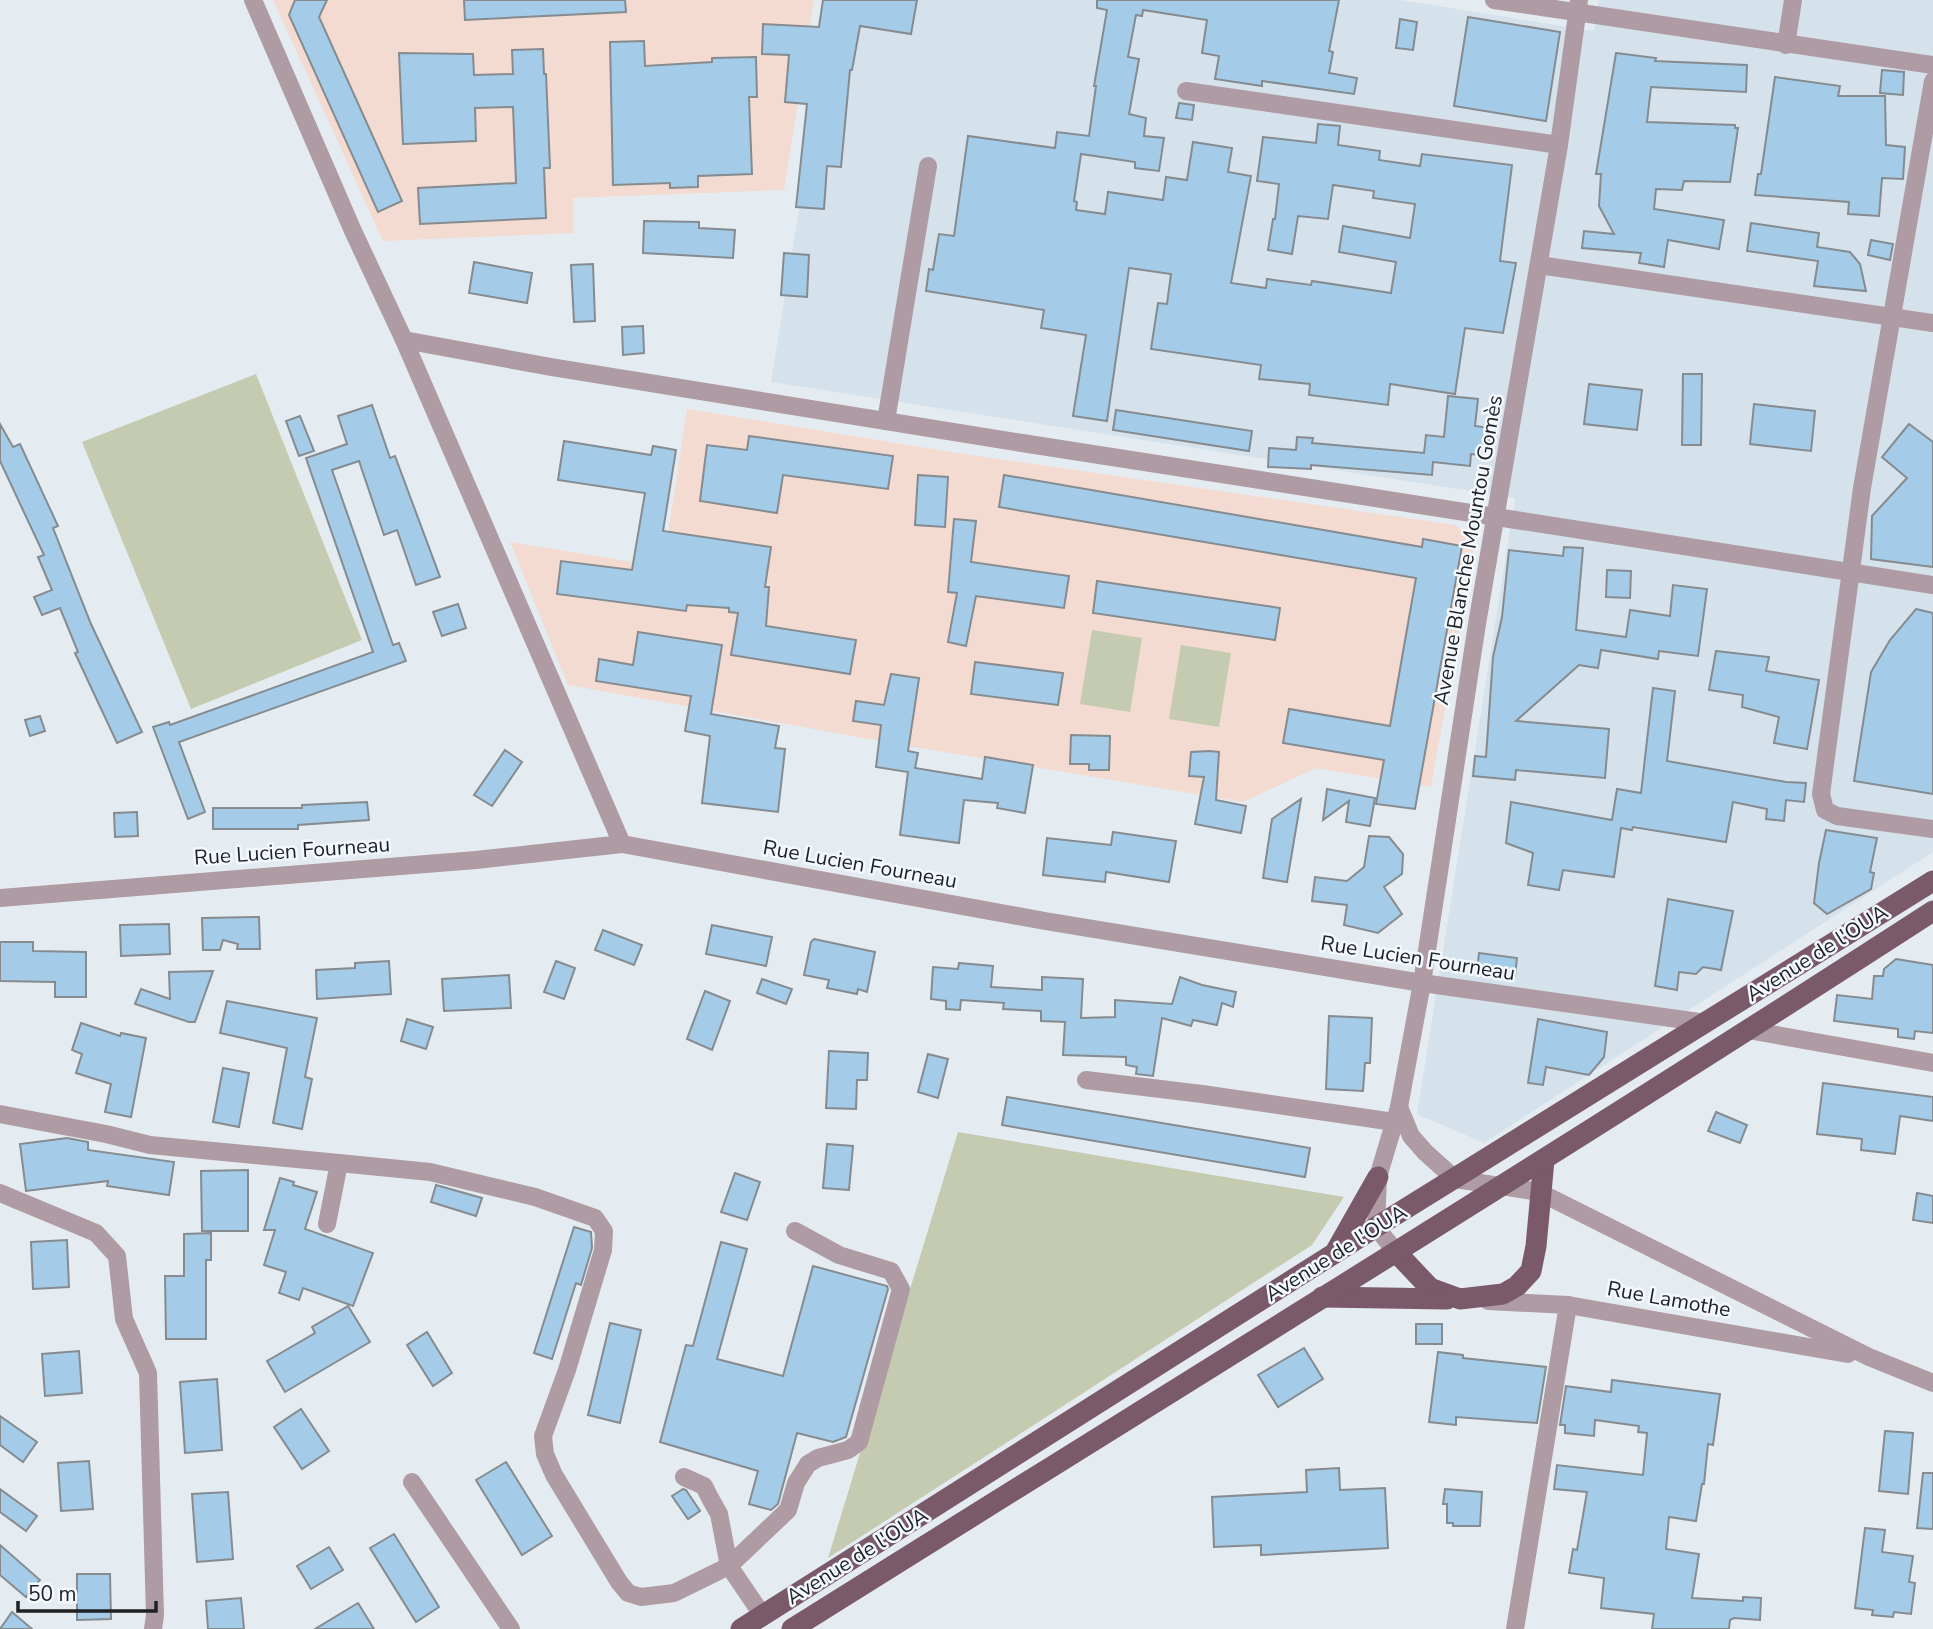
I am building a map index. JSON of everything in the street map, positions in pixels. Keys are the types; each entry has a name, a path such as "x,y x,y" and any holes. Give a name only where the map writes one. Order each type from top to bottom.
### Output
{"main road":[{"name":"Avenue de l'OUA","path":"741,1629 1334,1253 1933,881"},
{"name":"Avenue de l'OUA","path":"792,1629 1320,1297 1544,1160 1933,911"},
{"path":"1320,1297 1460,1300 1503,1294 1517,1286 1531,1271 1544,1160"},
{"path":"1334,1253 1378,1177"},
{"path":"1396,1252 1430,1288 1460,1300"}],"street":[{"path":"253,0 348,220 404,340 621,844"},
{"path":"1494,0 1578,7 1786,45 1933,65"},
{"path":"1786,45 1793,0"},
{"name":"Avenue Blanche Mountou Gomès","path":"1376,1227 1378,1177 1397,1114 1422,983 1473,651 1559,145 1578,7"},
{"path":"1933,81 1849,572 1821,794 1825,810 1838,816 1933,828"},
{"path":"1186,91 1559,145"},
{"path":"886,421 928,166"},
{"path":"1539,265 1933,323"},
{"path":"404,340 551,367 1496,519 1933,585"},
{"name":"Rue Lucien Fourneau","path":"0,898 476,860 621,844 1045,921 1422,983 1706,1023"},
{"path":"1748,1030 1933,1063"},
{"path":"1086,1080 1397,1114 1410,1136 1455,1179 1502,1186"},
{"path":"0,1114 149,1145 430,1172 534,1197 595,1218 604,1231 603,1250 567,1370 543,1437 545,1454 554,1475 628,1593 640,1597 674,1593 729,1566 788,1510 796,1483 808,1464 818,1458 848,1450 859,1442 901,1289 891,1271 839,1255 794,1231"},
{"path":"327,1224 339,1163"},
{"name":"Rue Lamothe","path":"1502,1186 1539,1192 1869,1357 1933,1383"},
{"path":"0,1193 96,1233 117,1256 124,1319 148,1373 155,1615 153,1629"},
{"path":"1376,1227 1396,1252"},
{"name":"Rue Lamothe","path":"1460,1300 1568,1305 1869,1357"},
{"path":"1515,1629 1568,1305"},
{"path":"684,1477 704,1486 719,1514 729,1566 763,1616"},
{"path":"412,1482 511,1629"}],"shaded area":[{"path":"273,0 814,0 784,190 573,198 573,233 383,241"},
{"path":"833,0 1401,0 1594,31 1599,0 1933,0 1933,852 1484,1143 1417,1114 1515,498 771,382"},
{"path":"687,409 958,453 1455,525 1475,541 1431,787 1316,768 1243,802 568,685 510,542 663,567"}],"green space":[{"path":"256,374 362,640 191,709 82,442"},
{"path":"1092,630 1142,638 1130,712 1080,704"},
{"path":"1181,645 1231,653 1219,727 1169,719"},
{"path":"958,1132 1344,1197 1312,1245 828,1558"}],"building":[{"path":"295,0 327,0 319,17 402,201 378,212 289,15"},
{"path":"464,0 625,0 626,12 465,20"},
{"path":"823,0 917,0 911,34 860,26 850,70 841,167 827,166 824,209 796,207 807,104 785,102 789,55 762,54 763,24 819,27"},
{"path":"1097,0 1339,0 1329,51 1333,52 1329,73 1357,78 1354,94 1262,81 1262,86 1215,79 1219,56 1202,53 1207,20 1143,10 1142,16 1136,15 1128,57 1139,59 1129,114 1146,118 1144,136 1164,138 1159,171 1135,168 1135,162 1081,154 1074,201 1077,202 1076,210 1105,214 1108,192 1163,200 1166,177 1187,180 1193,142 1232,148 1228,172 1251,176 1231,283 1266,288 1267,279 1311,285 1312,281 1391,293 1396,262 1339,252 1343,226 1410,238 1415,204 1373,198 1374,191 1333,185 1328,219 1298,216 1292,254 1268,250 1279,184 1257,181 1263,137 1316,143 1318,124 1340,126 1338,145 1380,151 1379,160 1420,166 1422,154 1512,165 1500,261 1516,263 1503,333 1465,328 1455,394 1390,384 1388,405 1309,395 1310,384 1259,379 1261,365 1151,349 1158,303 1167,304 1171,274 1129,268 1107,421 1073,416 1086,335 1041,328 1044,310 926,291 929,269 933,270 939,234 954,236 968,136 1055,148 1057,132 1089,136 1094,86 1107,10 1097,8"},
{"path":"1468,17 1560,32 1546,121 1454,106"},
{"path":"1400,19 1417,22 1413,50 1396,48"},
{"path":"644,41 645,66 712,62 712,58 756,57 757,97 749,97 752,174 698,176 698,187 670,188 670,183 613,185 610,42"},
{"path":"543,49 550,168 544,168 546,218 420,224 418,188 516,183 513,107 475,108 476,141 403,144 399,53 473,54 474,75 513,74 512,50"},
{"path":"1616,53 1656,58 1655,61 1747,65 1746,92 1651,87 1647,122 1735,125 1735,128 1738,128 1730,182 1684,181 1682,190 1656,189 1654,209 1724,220 1719,249 1668,240 1664,267 1639,263 1641,253 1582,248 1584,231 1614,234 1599,206 1601,174 1596,174"},
{"path":"1882,70 1904,72 1903,95 1880,93"},
{"path":"1775,77 1840,86 1838,96 1885,96 1886,145 1905,147 1903,179 1882,178 1879,216 1848,214 1849,202 1755,195 1758,174 1761,174"},
{"path":"1179,103 1194,105 1192,120 1176,118"},
{"path":"644,221 699,222 699,228 735,230 733,258 643,253"},
{"path":"1751,223 1819,233 1817,247 1850,252 1860,264 1866,291 1814,286 1818,261 1747,251"},
{"path":"1871,240 1893,244 1890,260 1868,255"},
{"path":"784,253 809,255 807,297 781,295"},
{"path":"474,262 532,273 527,303 469,293"},
{"path":"593,264 595,321 574,322 571,265"},
{"path":"643,326 644,353 623,355 622,327"},
{"path":"1683,374 1702,374 1701,445 1682,445"},
{"path":"1589,384 1642,390 1637,430 1584,424"},
{"path":"1448,396 1478,399 1475,426 1490,428 1488,456 1471,454 1470,466 1433,462 1432,475 1311,465 1311,469 1268,467 1269,448 1296,450 1297,437 1313,438 1312,443 1424,453 1426,435 1444,437"},
{"path":"1754,404 1815,411 1811,451 1750,444"},
{"path":"372,405 390,458 395,456 440,577 416,585 397,530 384,535 359,461 332,470 393,645 399,643 406,661 179,742 205,812 188,819 153,727 169,722 170,725 373,652 306,458 347,444 338,416"},
{"path":"1116,410 1252,431 1249,451 1113,430"},
{"path":"300,416 314,451 299,456 286,421"},
{"path":"0,424 13,447 20,444 58,526 53,528 91,624 142,732 117,743 75,653 78,652 60,608 42,615 34,597 52,590 38,557 44,555 0,461"},
{"path":"1909,424 1933,442 1933,567 1871,559 1872,516 1907,478 1882,457"},
{"path":"749,436 893,456 888,489 783,475 777,513 700,501 707,445 747,450"},
{"path":"564,441 651,455 653,446 676,450 663,531 771,547 765,587 769,587 766,626 856,640 850,674 731,655 738,613 729,612 729,608 687,605 686,611 557,594 561,561 632,570 645,493 558,480"},
{"path":"918,475 948,477 945,527 915,525"},
{"path":"1004,475 1422,547 1423,539 1462,546 1415,809 1376,804 1384,760 1283,743 1289,709 1390,726 1416,578 999,507"},
{"path":"954,519 976,521 971,562 1069,576 1064,608 976,596 966,646 948,642 957,593 948,592"},
{"path":"1564,547 1583,548 1576,630 1626,637 1630,610 1670,616 1673,585 1707,589 1698,656 1659,651 1658,659 1601,650 1598,668 1579,665 1516,721 1609,729 1605,778 1516,770 1515,780 1473,776 1475,756 1486,757 1493,657 1502,617 1509,550 1563,556"},
{"path":"1607,570 1631,571 1630,598 1606,597"},
{"path":"1097,581 1280,608 1275,640 1093,613"},
{"path":"458,604 466,628 442,636 433,612"},
{"path":"1916,609 1933,613 1933,794 1854,781 1871,672 1890,640"},
{"path":"638,632 722,645 711,714 779,726 775,748 785,749 778,812 702,803 710,736 685,731 691,696 596,681 599,659 633,665"},
{"path":"1716,651 1769,657 1766,671 1819,680 1807,749 1774,743 1779,717 1742,707 1743,695 1709,690"},
{"path":"975,662 1063,673 1058,705 971,694"},
{"path":"891,674 919,678 908,751 918,753 915,768 982,779 985,757 1033,765 1025,813 997,808 998,803 964,800 959,843 900,835 908,772 876,767 881,725 853,721 856,701 884,705"},
{"path":"1653,688 1675,691 1667,761 1786,782 1806,783 1804,802 1786,800 1784,821 1766,819 1767,809 1733,802 1726,842 1633,827 1632,830 1621,828 1614,877 1563,870 1559,890 1528,885 1533,853 1506,843 1511,802 1612,820 1617,789 1641,793"},
{"path":"40,716 45,731 30,736 25,720"},
{"path":"1071,735 1110,736 1109,770 1089,770 1089,764 1070,764"},
{"path":"505,750 522,762 492,806 474,795"},
{"path":"1191,752 1219,752 1216,800 1246,806 1241,833 1195,824 1204,777 1189,776"},
{"path":"1327,789 1375,798 1370,826 1346,822 1349,801 1323,820"},
{"path":"1301,799 1287,882 1263,878 1272,819"},
{"path":"367,802 369,820 298,825 298,829 213,829 213,808 302,808 302,805"},
{"path":"137,812 138,836 115,837 114,813"},
{"path":"1826,830 1877,838 1870,872 1874,873 1871,889 1827,914 1814,903"},
{"path":"1113,832 1176,841 1169,882 1106,872 1105,882 1043,875 1047,838 1111,845"},
{"path":"1369,836 1389,837 1403,854 1402,874 1384,887 1402,914 1378,933 1344,925 1347,905 1312,901 1315,877 1347,881 1364,867"},
{"path":"1668,899 1733,911 1721,970 1703,967 1696,974 1679,972 1677,990 1655,986"},
{"path":"259,917 260,949 237,949 238,944 223,940 220,950 203,950 202,918"},
{"path":"169,924 170,954 121,956 120,925"},
{"path":"712,925 772,937 766,966 706,954"},
{"path":"603,930 642,945 634,965 595,950"},
{"path":"814,939 875,952 867,992 858,989 857,994 827,988 829,980 804,975"},
{"path":"0,942 33,942 33,951 86,952 86,997 55,997 55,982 0,981"},
{"path":"1479,953 1517,958 1515,976 1477,971"},
{"path":"1896,959 1933,965 1933,1033 1915,1031 1914,1039 1898,1037 1898,1029 1834,1021 1837,995 1872,999 1874,976 1883,976 1884,969"},
{"path":"389,961 391,994 317,999 316,970 355,968 355,963"},
{"path":"556,961 575,968 564,999 544,992"},
{"path":"959,963 993,966 991,987 1042,990 1042,977 1083,979 1081,1018 1115,1017 1115,1000 1172,1004 1180,977 1236,992 1233,1007 1222,1003 1217,1025 1193,1020 1191,1026 1162,1018 1153,1076 1136,1074 1137,1067 1126,1065 1126,1057 1063,1055 1065,1022 1041,1021 1041,1011 1003,1009 1004,1003 961,1000 960,1010 946,1009 946,1001 931,999 933,967 958,969"},
{"path":"213,971 195,1022 135,1004 141,989 170,999 169,972"},
{"path":"509,975 511,1008 444,1011 442,979"},
{"path":"762,979 792,989 786,1004 757,993"},
{"path":"705,991 730,1001 712,1050 687,1039"},
{"path":"227,1001 317,1018 305,1077 312,1079 302,1129 273,1123 287,1048 220,1033"},
{"path":"1329,1016 1372,1018 1370,1063 1365,1063 1363,1091 1326,1089"},
{"path":"407,1019 433,1027 426,1049 401,1041"},
{"path":"1538,1019 1607,1032 1604,1057 1589,1075 1546,1067 1543,1085 1528,1083"},
{"path":"81,1023 120,1036 121,1033 146,1038 131,1117 105,1112 111,1084 76,1073 82,1054 72,1050"},
{"path":"829,1051 868,1053 867,1080 857,1080 856,1109 826,1108"},
{"path":"928,1054 948,1059 938,1098 918,1092"},
{"path":"223,1068 249,1073 239,1127 213,1122"},
{"path":"1823,1083 1933,1097 1933,1121 1900,1116 1895,1154 1861,1150 1862,1139 1817,1134"},
{"path":"1007,1097 1310,1148 1305,1177 1002,1125"},
{"path":"1716,1112 1747,1125 1740,1143 1708,1131"},
{"path":"67,1138 88,1142 88,1150 174,1162 169,1195 107,1186 108,1181 26,1191 20,1144"},
{"path":"827,1144 853,1146 849,1190 823,1188"},
{"path":"248,1170 248,1231 202,1231 201,1171"},
{"path":"735,1173 760,1182 747,1220 721,1212"},
{"path":"280,1178 317,1192 305,1229 373,1253 353,1306 303,1288 299,1300 279,1293 286,1272 264,1265 275,1230 264,1230"},
{"path":"436,1185 482,1198 476,1216 431,1202"},
{"path":"1917,1193 1933,1196 1933,1223 1913,1220"},
{"path":"574,1227 591,1232 592,1248 581,1285 576,1283 552,1359 534,1353"},
{"path":"211,1233 211,1260 206,1260 206,1339 166,1339 165,1276 184,1276 184,1234"},
{"path":"67,1240 69,1287 33,1289 31,1242"},
{"path":"721,1242 747,1249 717,1359 783,1376 813,1266 887,1286 888,1289 846,1437 833,1442 797,1433 778,1504 771,1510 749,1504 758,1471 660,1442 686,1345 693,1346"},
{"path":"348,1306 370,1342 285,1392 267,1361 315,1333 312,1327"},
{"path":"610,1323 641,1330 620,1423 588,1415"},
{"path":"1416,1324 1442,1324 1442,1344 1416,1344"},
{"path":"427,1332 452,1373 433,1386 407,1345"},
{"path":"1304,1348 1323,1379 1278,1407 1258,1375"},
{"path":"79,1351 82,1393 45,1396 42,1354"},
{"path":"1438,1352 1463,1355 1463,1358 1546,1367 1537,1423 1456,1417 1456,1425 1429,1422"},
{"path":"217,1379 222,1450 185,1453 180,1382"},
{"path":"1612,1380 1720,1394 1713,1445 1708,1444 1704,1484 1696,1521 1669,1517 1666,1549 1699,1554 1692,1598 1743,1601 1743,1597 1761,1598 1760,1620 1734,1618 1730,1620 1729,1629 1652,1629 1654,1614 1601,1608 1604,1578 1569,1573 1573,1549 1577,1550 1587,1492 1554,1489 1557,1465 1643,1475 1647,1433 1638,1432 1639,1426 1595,1420 1594,1436 1565,1433 1565,1425 1560,1425 1566,1386 1611,1392"},
{"path":"301,1409 329,1451 302,1469 274,1427"},
{"path":"0,1416 37,1442 23,1462 0,1445"},
{"path":"1885,1431 1913,1433 1908,1494 1879,1491"},
{"path":"89,1461 93,1509 61,1511 58,1463"},
{"path":"506,1462 552,1536 522,1555 476,1480"},
{"path":"1339,1468 1340,1490 1385,1488 1388,1548 1261,1555 1261,1545 1214,1547 1212,1497 1307,1492 1306,1470"},
{"path":"1923,1473 1933,1473 1933,1529 1917,1528"},
{"path":"0,1489 37,1516 26,1531 0,1512"},
{"path":"683,1489 700,1511 688,1519 672,1496"},
{"path":"1445,1489 1482,1492 1480,1526 1453,1526 1453,1523 1447,1523 1447,1504 1443,1504"},
{"path":"228,1492 233,1559 197,1562 192,1494"},
{"path":"1865,1528 1885,1530 1882,1552 1913,1556 1909,1582 1915,1583 1911,1614 1894,1612 1893,1617 1872,1615 1873,1610 1855,1608"},
{"path":"394,1534 439,1607 416,1622 370,1548"},
{"path":"0,1545 40,1580 26,1597 0,1575"},
{"path":"329,1547 343,1570 311,1589 297,1566"},
{"path":"77,1574 110,1574 111,1619 77,1620"},
{"path":"241,1598 244,1629 208,1629 206,1601"},
{"path":"358,1603 374,1629 315,1629"},
{"path":"12,1612 32,1629 0,1629"}]}
